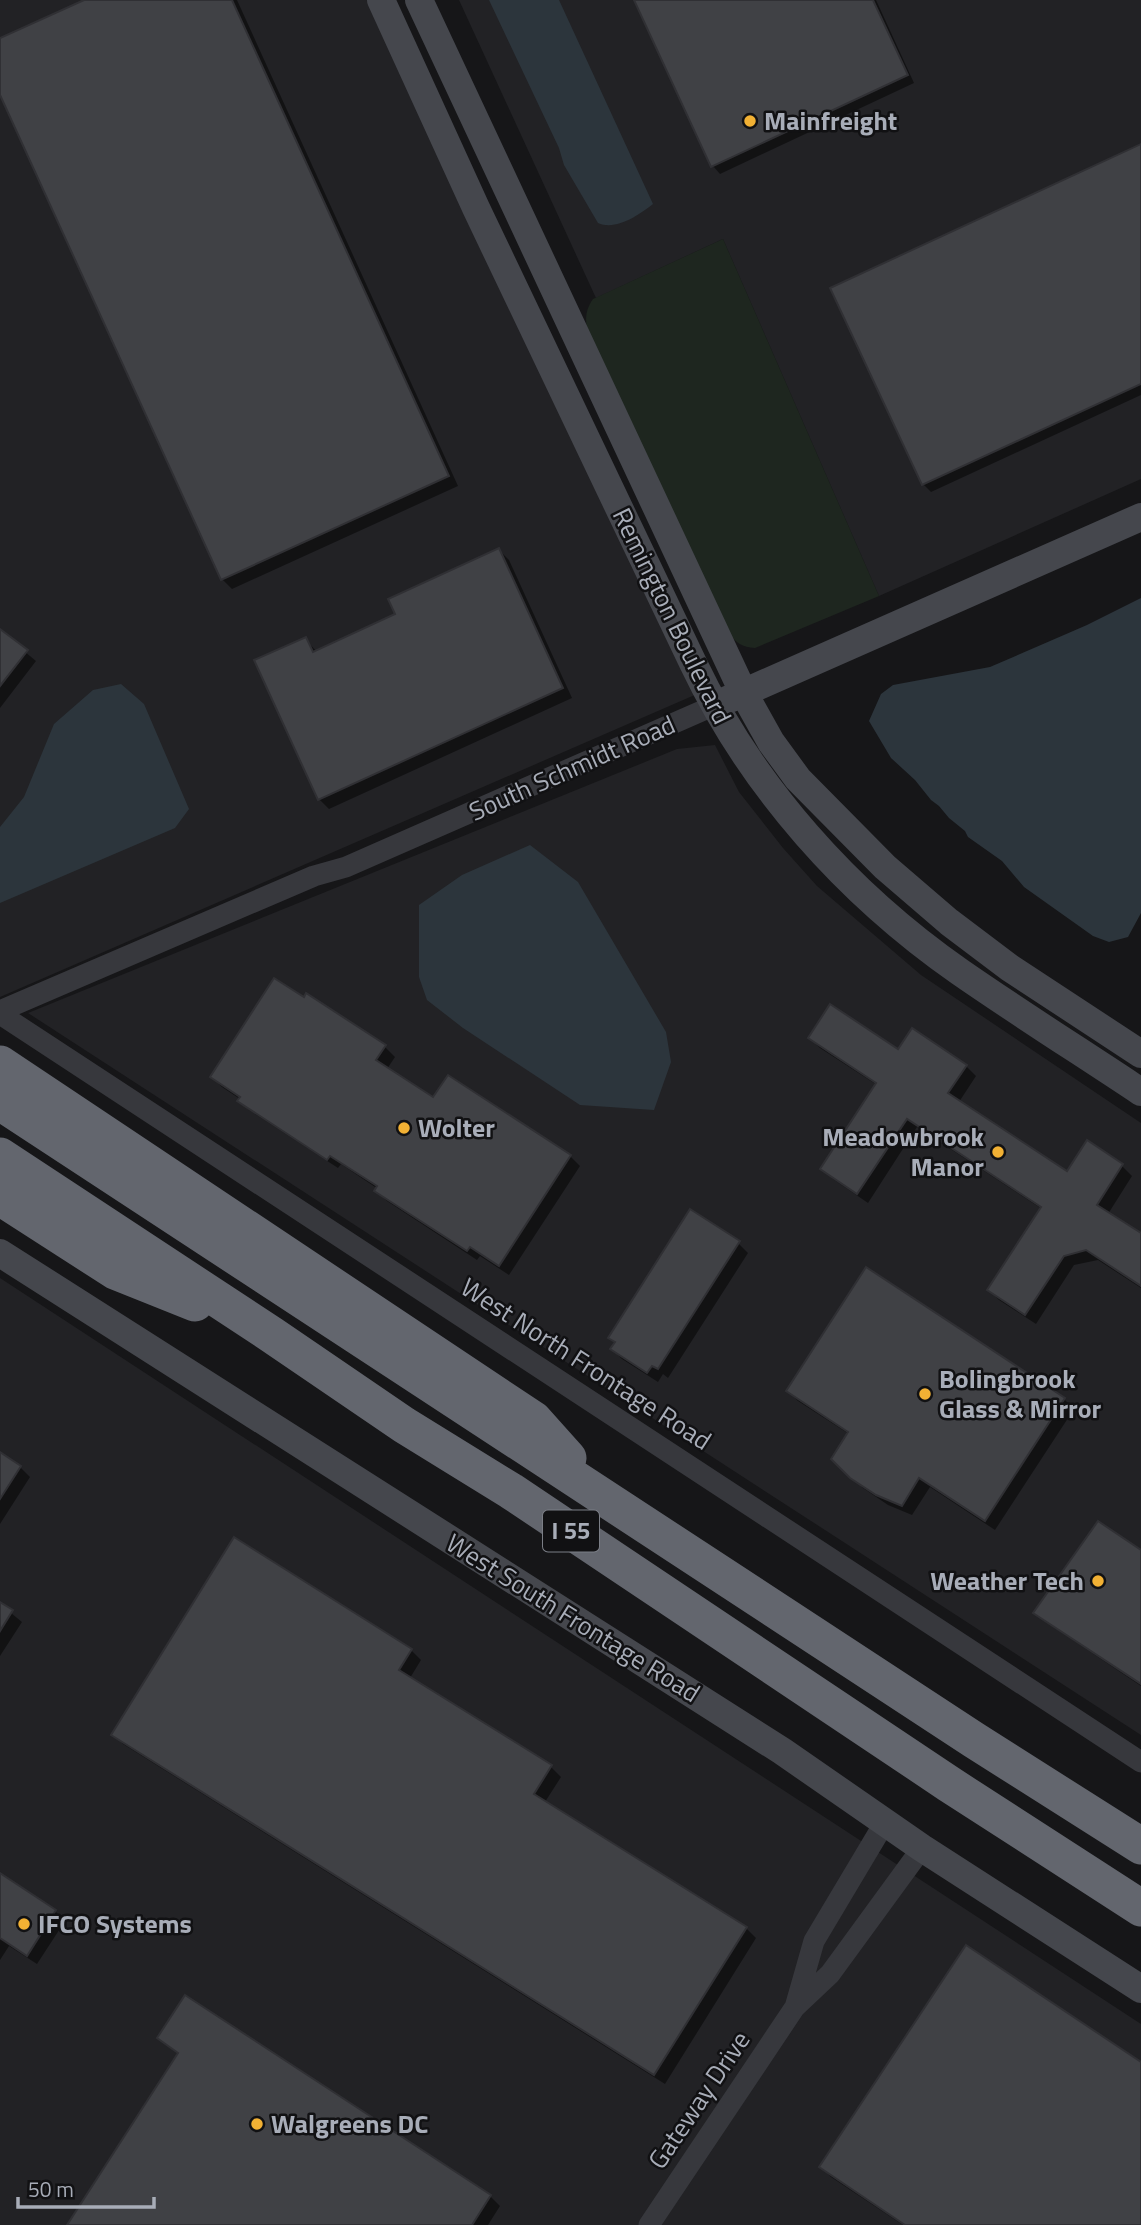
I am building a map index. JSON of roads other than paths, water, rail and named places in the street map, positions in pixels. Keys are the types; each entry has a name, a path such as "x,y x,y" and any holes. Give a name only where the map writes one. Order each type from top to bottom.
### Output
{"highway":[{"path":"0,1064 534,1420 602,1496"},
{"name":"I 55","path":"0,1102 974,1741 1141,1846"},
{"name":"I 55","path":"0,1156 404,1425 511,1491 949,1784 1141,1908"},
{"path":"0,1197 115,1271 272,1335"}],"street":[{"name":"Remington Boulevard","path":"381,0 476,208 713,706 741,751 817,847 899,925 958,971 1141,1092"},
{"name":"Remington Boulevard","path":"419,0 743,692 771,742 798,779 886,867 949,922 1010,968 1141,1054"},
{"name":"South Schmidt Road","path":"0,1012 314,876 346,867 1141,517"},
{"name":"West North Frontage Road","path":"0,1012 1141,1762"},
{"name":"West South Frontage Road","path":"0,1253 782,1751 922,1848 1141,1989"},
{"name":"Gateway Drive","path":"795,2007 814,1941 885,1822"},
{"name":"Gateway Drive","path":"649,2225 795,2007 830,1974 922,1848"}],"place":[{"name":"Mainfreight","path":"750,121"},
{"name":"Wolter","path":"404,1128"},
{"name":"Meadowbrook Manor","path":"998,1152"},
{"name":"Bolingbrook Glass & Mirror","path":"925,1394"},
{"name":"Weather Tech","path":"1098,1581"},
{"name":"IFCO Systems","path":"24,1924"},
{"name":"Walgreens DC","path":"257,2124"}]}
